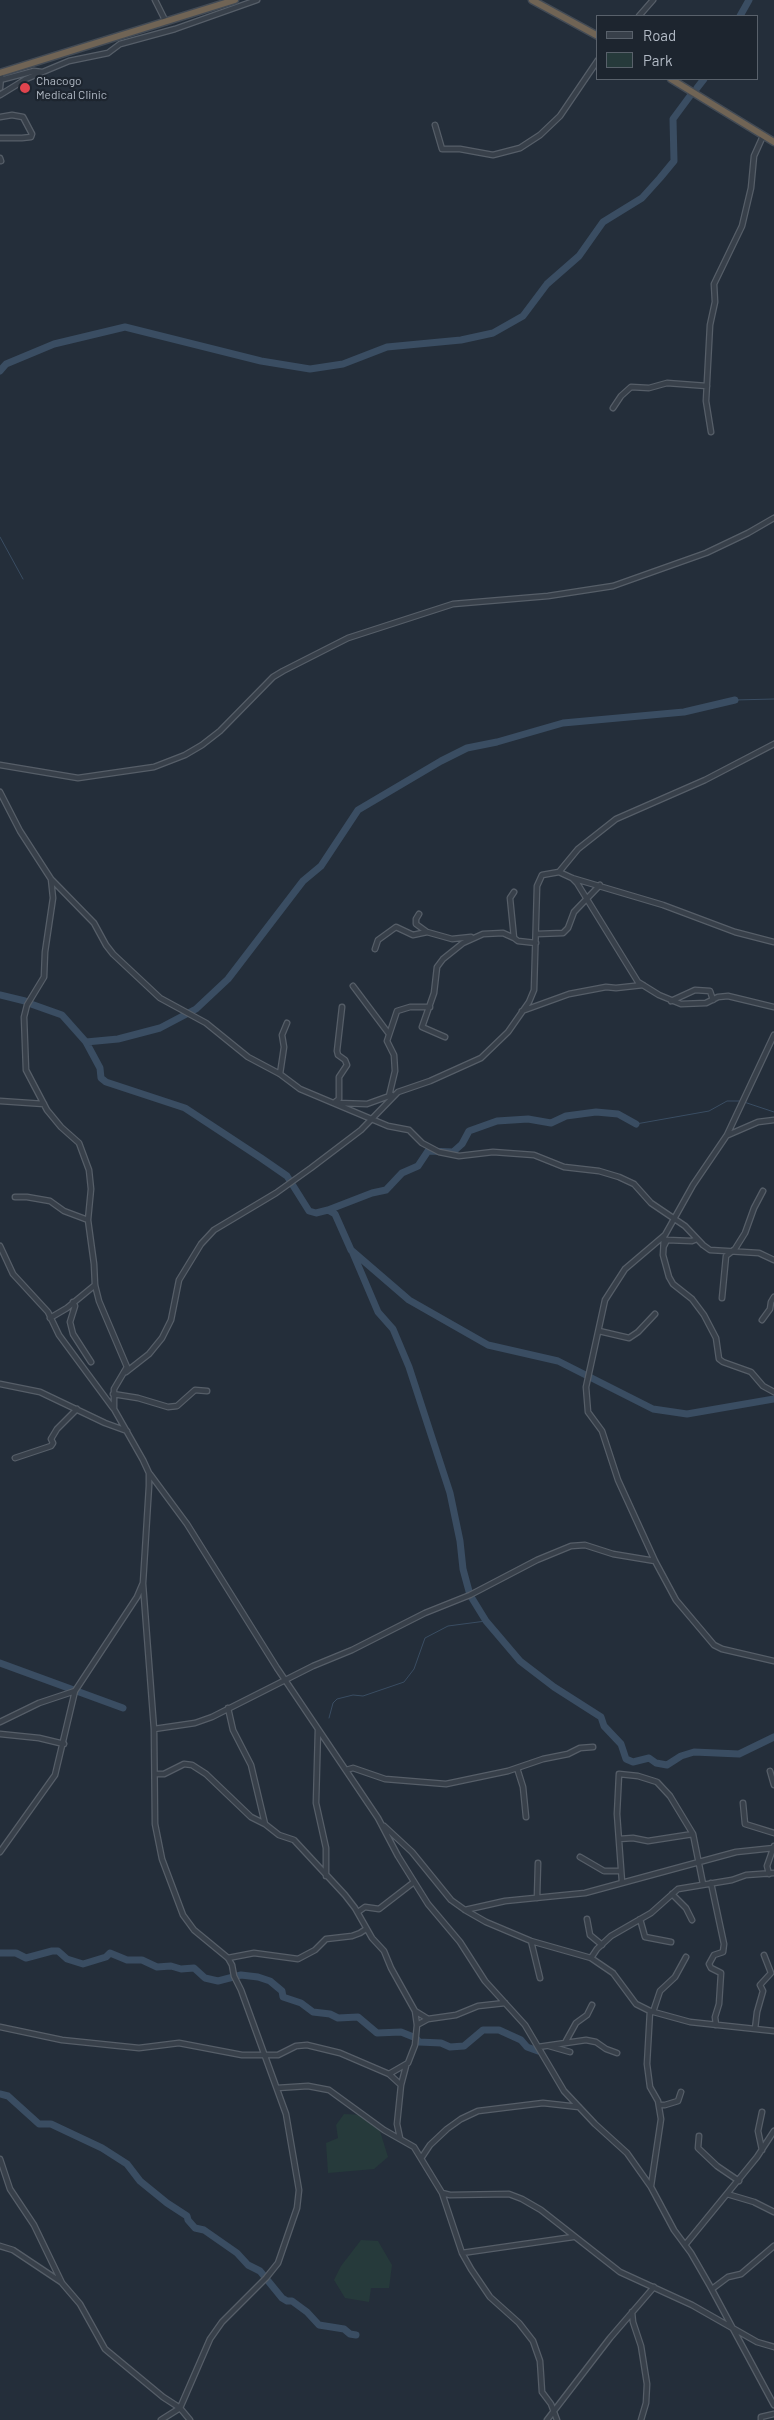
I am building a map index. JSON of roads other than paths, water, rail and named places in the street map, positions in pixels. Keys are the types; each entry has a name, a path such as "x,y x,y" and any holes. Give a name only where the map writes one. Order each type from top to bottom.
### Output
{"highway":[{"path":"0,76 235,0"},
{"path":"532,0 596,35"},
{"path":"673,80 774,142"}],"street":[{"path":"155,0 166,22"},
{"path":"0,95 26,79 84,56 108,53 115,46 175,29 257,0"},
{"path":"640,15 653,0"},
{"path":"435,125 442,149 460,149 493,155 520,148 540,135 560,116 596,63"},
{"path":"0,88 0,76 34,70 43,73"},
{"path":"0,117 12,114 23,117 32,134 31,137 0,138"},
{"path":"711,432 706,406 710,325 715,302 714,284 740,231 751,188 754,156 763,136"},
{"path":"613,408 621,396 631,387 649,388 667,383 707,386"},
{"path":"0,765 78,778 154,767 185,755 202,745 220,731 274,677 283,671 348,638 453,604 548,596 613,586 712,550 774,518"},
{"path":"559,872 578,849 616,819 705,780 774,744"},
{"path":"0,792 20,831 51,879 94,923 112,954 160,998 200,1020 237,1046 248,1057 280,1074 300,1089 334,1102 372,1120 409,1130 429,1148 450,1154 466,1156 493,1152 524,1154 540,1157 564,1167 610,1174 634,1184 651,1203 674,1218 710,1250 759,1253 774,1260"},
{"path":"334,1102 367,1104 430,1081 481,1058 498,1043 522,1012 534,990 538,880 542,875 559,872 735,932 774,942"},
{"path":"572,878 578,883 634,978 643,985 670,1001 681,1004 694,1004 728,996 774,1007"},
{"path":"51,879 53,905 45,952 44,977 27,1004 24,1017 26,1070 44,1104 61,1126 77,1140 87,1162 91,1189 88,1220 94,1264 94,1285 99,1302 127,1367 113,1394 114,1409"},
{"path":"537,934 563,933 568,928 574,912 600,886"},
{"path":"514,892 510,898 514,938"},
{"path":"419,914 416,924 427,932 452,939 475,937 493,932 503,933 518,941 536,943"},
{"path":"375,949 378,940 396,927 413,935 427,932"},
{"path":"446,1037 422,1027 434,993 437,967 443,959 475,937"},
{"path":"522,1012 569,994 606,987 616,988 643,985"},
{"path":"353,986 390,1034"},
{"path":"670,1001 695,990 710,991 713,1000"},
{"path":"389,1096 395,1071 394,1055 387,1041 397,1011 410,1006 430,1007"},
{"path":"334,1102 338,1099 339,1077 347,1065 345,1060 338,1055 337,1051 342,1007"},
{"path":"280,1074 284,1047 282,1034 287,1022"},
{"path":"774,1035 728,1135 693,1185 664,1236 622,1274 605,1300 587,1381 588,1412 604,1434 613,1469 655,1561 676,1600 709,1640 722,1649 774,1661"},
{"path":"125,1372 149,1354 162,1338 171,1320 179,1280 207,1236 286,1186 372,1120 398,1092"},
{"path":"0,1101 44,1104"},
{"path":"728,1135 753,1124 774,1120"},
{"path":"722,1298 725,1260 746,1234 754,1208 763,1191"},
{"path":"15,1197 50,1201 64,1211 88,1220"},
{"path":"664,1236 663,1255 669,1277 673,1284 692,1299 704,1315 716,1338 719,1358 723,1362 751,1372 763,1386 774,1392"},
{"path":"664,1247 667,1240 692,1241 697,1239"},
{"path":"0,1246 13,1274 48,1312 59,1335 114,1409 149,1473 187,1524 286,1681 381,1824 414,1882 432,1909 460,1942 485,1981 517,2014 558,2082 579,2107 627,2153 651,2186 674,2230 712,2289 774,2405"},
{"path":"50,1318 94,1285"},
{"path":"762,1320 770,1309 774,1298"},
{"path":"73,1302 75,1306 70,1322 73,1334 91,1362"},
{"path":"599,1331 629,1338 638,1332 655,1314"},
{"path":"71,1352 82,1346"},
{"path":"0,1384 40,1392 126,1431"},
{"path":"113,1394 138,1398 168,1407 177,1406 195,1390 207,1391"},
{"path":"15,1458 51,1446 53,1443 51,1439 57,1429 76,1408"},
{"path":"149,1473 143,1583 154,1728 155,1824 162,1859 176,1901 194,1930 228,1958 288,2122 298,2175 298,2208 278,2262 215,2332 180,2408 161,2420"},
{"path":"154,1728 200,1721 419,1616 470,1595 537,1560 571,1546 585,1544 614,1554 655,1561"},
{"path":"0,1852 49,1786 55,1775 64,1744 74,1691 137,1597 143,1583"},
{"path":"0,1722 39,1703 74,1691"},
{"path":"228,1708 233,1730 251,1765 266,1824"},
{"path":"318,1728 316,1803 326,1848 326,1876"},
{"path":"0,1734 39,1738 64,1744"},
{"path":"346,1770 353,1768 385,1779 441,1784 517,1768 543,1759 568,1754 580,1748 593,1747"},
{"path":"155,1774 164,1774 184,1764 192,1764 206,1774 251,1817 266,1824 279,1835 294,1840 358,1912 366,1928 384,1951 391,1968 415,2011 417,2025 414,2050 407,2064 401,2085 397,2124 400,2138"},
{"path":"517,1768 526,1801 526,1817"},
{"path":"770,1771 774,1785"},
{"path":"622,1882 617,1814 619,1774 638,1776 657,1782 670,1796 694,1834 703,1884"},
{"path":"743,1803 745,1824 774,1834"},
{"path":"381,1824 412,1852 451,1900 465,1910 486,1922 531,1941 591,1958 613,1973 636,2004 651,2011 685,2021 774,2031"},
{"path":"619,1839 648,1841 694,1834"},
{"path":"465,1910 505,1901 585,1893 736,1852 774,1847 767,1866 771,1873 746,1875 732,1880 684,1887 672,1894 651,1913 602,1944 591,1958"},
{"path":"580,1857 604,1871 621,1870"},
{"path":"537,1898 538,1863"},
{"path":"358,1912 365,1908 379,1909 414,1882"},
{"path":"711,1883 724,1944 723,1952 714,1955 709,1964 711,1968 721,1973 719,2004 715,2017 716,2025"},
{"path":"672,1894 686,1908 692,1920"},
{"path":"588,1919 590,1935 602,1944"},
{"path":"640,1919 646,1937 671,1942"},
{"path":"228,1958 254,1953 298,1958 315,1950 326,1939 352,1936 366,1928"},
{"path":"531,1941 540,1978"},
{"path":"755,2029 756,2012 763,1991 760,1986 771,1973 764,1955"},
{"path":"651,2186 661,2123 659,2105 650,2087 647,2064 651,2011 660,1991 675,1977 686,1957"},
{"path":"417,2025 428,2019 456,2015 478,2006 505,2003"},
{"path":"566,2041 576,2023 587,2015 592,2005"},
{"path":"415,2011 428,2019"},
{"path":"0,2027 62,2040 138,2048 180,2043 213,2048 233,2054 264,2057 278,2055 296,2046 307,2045 340,2053 389,2074 401,2085"},
{"path":"538,2047 566,2041 596,2042 606,2049 618,2053"},
{"path":"547,2046 570,2052"},
{"path":"389,2074 407,2064"},
{"path":"277,2088 308,2086 329,2090 345,2103 414,2147 422,2157 442,2193 462,2253 490,2297 529,2334 540,2361 542,2392 555,2412 557,2420"},
{"path":"659,2105 678,2101 680,2092"},
{"path":"422,2157 430,2145 448,2129 461,2119 478,2111 543,2103 579,2107"},
{"path":"762,2112 758,2131 762,2150"},
{"path":"685,2245 739,2181 774,2131"},
{"path":"700,2136 698,2148 717,2166 739,2181"},
{"path":"0,2159 10,2189 34,2226 62,2283 80,2304 95,2334 110,2354 180,2408 190,2420"},
{"path":"442,2193 450,2195 502,2194 515,2196 535,2205 611,2267 692,2305 757,2342 774,2347"},
{"path":"727,2194 754,2202 774,2212"},
{"path":"462,2253 573,2237"},
{"path":"0,2246 13,2250 62,2283"},
{"path":"712,2289 728,2277 741,2274 774,2246"},
{"path":"548,2420 632,2312 654,2287"},
{"path":"632,2312 647,2384 646,2403 641,2420"},
{"path":"761,2420 761,2417 774,2414"}],"waterway":[{"path":"741,15 749,0"},
{"path":"697,88 703,80"},
{"path":"0,371 6,364 54,344 125,327 261,361 310,369 343,364 387,347 461,340 493,333 523,316 547,284 579,256 603,222 642,198 660,178 674,161 673,119 690,96"},
{"path":"0,537 23,579"},
{"path":"735,700 774,699"},
{"path":"86,1042 118,1039 160,1028 196,1009 228,979 303,881 321,866 358,810 441,761 467,748 497,742 563,723 684,712 735,700"},
{"path":"0,995 25,1001"},
{"path":"31,1004 62,1015 86,1042 100,1068 101,1078 106,1082 185,1108 261,1158 287,1176 309,1211 316,1213 328,1210 335,1214 351,1250 409,1300 488,1345 558,1361 653,1409 687,1414 774,1399"},
{"path":"636,1124 709,1111 727,1101 740,1101"},
{"path":"744,1102 774,1112"},
{"path":"328,1210 372,1193 386,1190 402,1173 418,1166 428,1151 453,1152 462,1144 469,1131 497,1121 528,1119 551,1123 566,1116 596,1112 618,1114 636,1124"},
{"path":"352,1251 378,1312 393,1329 409,1367 450,1493 460,1541 463,1569 470,1595 486,1621 520,1661 554,1687 601,1717 604,1726 621,1744 626,1759 633,1762 649,1758 656,1763 667,1765 681,1756 694,1752 739,1754 774,1737"},
{"path":"329,1718 333,1703 337,1699 353,1695 363,1696 404,1682 414,1669 425,1638 448,1626 486,1621"},
{"path":"0,1663 123,1708"},
{"path":"0,1953 16,1953 26,1958 58,1951 67,1959 83,1964 106,1957 110,1953 127,1960 142,1960 157,1967 194,1968 205,1978 218,1981 241,1975 258,1977 270,1981 282,1991 283,1997 301,2003 313,2012 330,2014 338,2018 358,2017 377,2033 401,2032 416,2038 419,2042 441,2043 450,2047 464,2046 483,2030 499,2030 521,2040 527,2047 538,2051"},
{"path":"0,2094 8,2096 39,2124 51,2124 102,2148 127,2164 140,2181 167,2203 187,2216 195,2228 204,2230 237,2253 248,2265 260,2271 282,2298 292,2301 307,2312 319,2325 344,2329 350,2334 356,2335"}],"place":[{"name":"Chacogo Medical Clinic","path":"25,88"}]}
